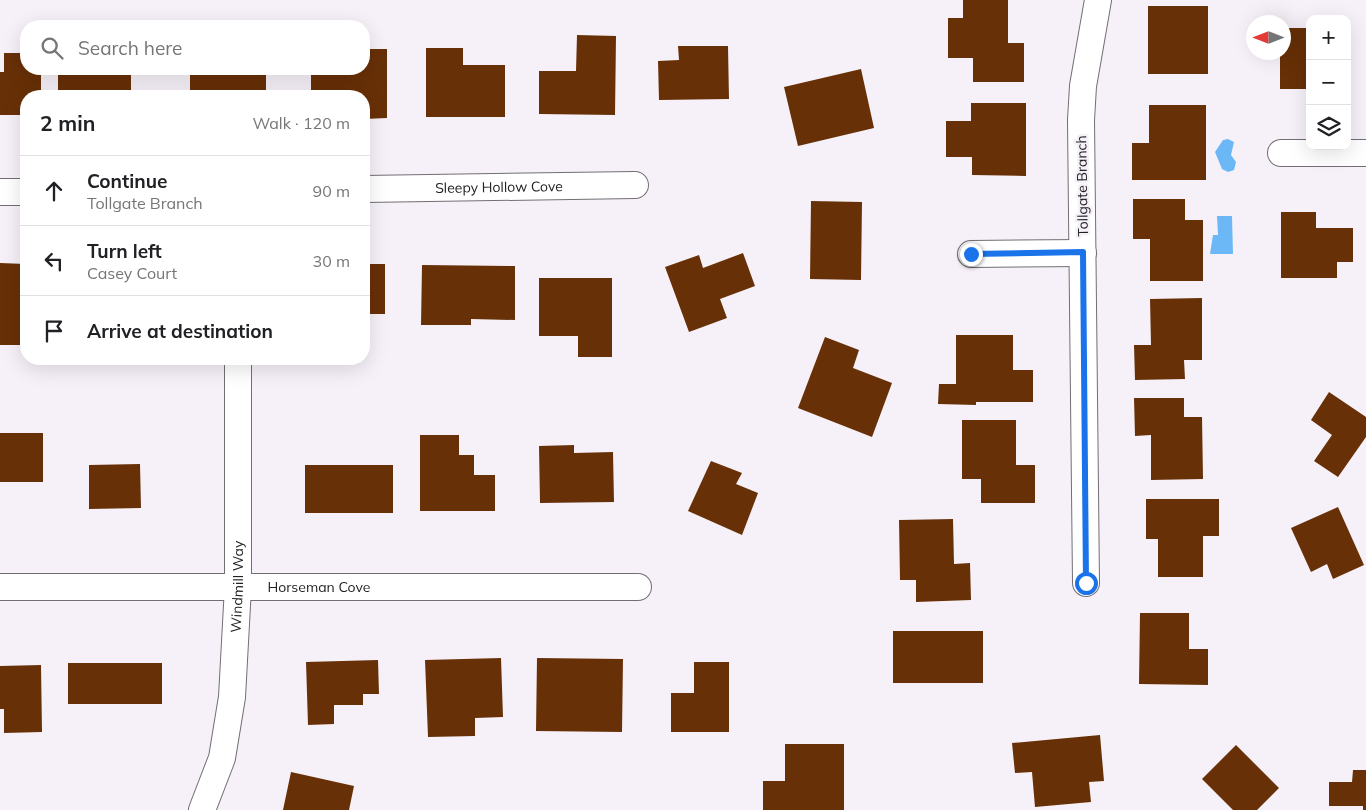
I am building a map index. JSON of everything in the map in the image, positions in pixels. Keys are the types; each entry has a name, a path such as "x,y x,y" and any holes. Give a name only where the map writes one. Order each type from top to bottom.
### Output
{"street":[{"name":"Tollgate Branch","path":"1086,583 1081,120 1083,86 1098,0"},
{"path":"1282,153 1366,153"},
{"name":"Sleepy Hollow Cove","path":"370,189 635,185"},
{"path":"0,192 20,192"},
{"path":"971,254 1083,252"},
{"name":"Windmill Way","path":"202,810 222,758 231,706 238,587 238,365"},
{"name":"Horseman Cove","path":"0,587 638,587"}],"water":[{"path":"1228,139 1234,142 1231,155 1236,162 1234,170 1228,172 1222,169 1215,152 1223,140"},
{"path":"1217,216 1232,216 1233,254 1210,254 1213,235 1218,235"}],"building":[{"path":"963,0 1008,0 1008,43 1024,43 1024,82 973,82 973,58 948,58 948,18 963,18"},
{"path":"1148,6 1208,6 1208,74 1148,74"},
{"path":"1291,28 1306,28 1306,89 1280,89 1280,60 1291,60"},
{"path":"577,35 616,36 615,115 539,114 539,71 576,71"},
{"path":"678,46 728,46 729,99 659,100 658,61 679,60"},
{"path":"426,48 463,48 463,65 505,65 505,117 426,117"},
{"path":"370,49 387,49 387,118 370,119 370,90 311,90 311,75 370,75"},
{"path":"4,53 20,53 20,75 41,75 41,90 20,90 20,115 0,115 0,72 4,72"},
{"path":"861,69 874,128 798,146 784,87"},
{"path":"58,75 131,75 131,90 58,90"},
{"path":"190,75 266,75 266,90 190,90"},
{"path":"971,103 1026,103 1026,176 972,175 972,157 946,157 946,121 971,121"},
{"path":"1149,105 1206,105 1206,180 1132,180 1132,143 1149,143"},
{"path":"1133,199 1185,199 1185,220 1203,220 1203,281 1150,281 1150,239 1133,239"},
{"path":"811,201 862,202 861,280 810,279"},
{"path":"1281,212 1316,212 1316,228 1353,228 1353,262 1337,262 1337,278 1281,278"},
{"path":"743,253 755,286 720,299 727,318 689,332 665,267 699,255 703,268"},
{"path":"0,263 20,264 20,345 0,345"},
{"path":"370,264 385,264 385,314 370,314"},
{"path":"422,265 515,266 515,320 471,319 471,325 421,325"},
{"path":"539,278 612,278 612,357 578,357 578,336 539,336"},
{"path":"1202,298 1202,360 1184,360 1185,379 1135,380 1134,345 1151,345 1150,299"},
{"path":"956,335 1013,335 1013,370 1033,370 1033,402 976,402 976,405 938,404 939,384 956,384"},
{"path":"825,337 859,350 853,368 892,383 872,437 798,408"},
{"path":"1329,392 1366,417 1366,437 1338,477 1314,461 1332,435 1311,420"},
{"path":"1134,398 1184,398 1184,417 1202,417 1203,479 1151,480 1151,435 1135,436"},
{"path":"962,420 1016,420 1016,465 1035,465 1035,503 981,503 981,479 962,479"},
{"path":"0,433 43,433 43,482 0,482"},
{"path":"420,435 459,435 459,455 474,455 474,475 495,475 495,511 420,511"},
{"path":"574,445 574,453 613,452 614,502 540,503 539,446"},
{"path":"711,461 742,473 736,484 758,493 742,535 688,511"},
{"path":"140,464 141,508 89,509 89,465"},
{"path":"305,465 393,465 393,513 305,513"},
{"path":"1146,499 1219,499 1219,536 1203,536 1203,577 1158,577 1158,539 1146,539"},
{"path":"1338,507 1364,565 1333,579 1327,564 1311,572 1291,528"},
{"path":"953,519 954,564 970,563 971,600 916,602 916,580 900,580 899,520"},
{"path":"1140,613 1189,613 1189,649 1208,649 1208,685 1139,684"},
{"path":"893,631 983,631 983,683 893,683"},
{"path":"501,658 503,717 475,718 475,736 428,737 425,660"},
{"path":"537,658 623,659 622,732 536,731"},
{"path":"378,660 379,694 363,694 363,705 334,705 334,724 308,725 306,662"},
{"path":"694,662 729,662 729,732 671,732 671,693 694,693"},
{"path":"68,663 162,663 162,704 68,704"},
{"path":"41,665 42,732 4,733 4,709 0,709 0,666"},
{"path":"1100,735 1104,781 1089,782 1091,802 1035,807 1032,772 1015,773 1012,743"},
{"path":"785,744 844,744 844,810 763,810 763,781 785,781"},
{"path":"1236,745 1279,788 1257,810 1233,810 1202,779"},
{"path":"1353,770 1366,770 1366,810 1363,810 1363,806 1329,806 1329,782 1352,782"},
{"path":"291,772 354,786 349,810 283,810"}],"route":[{"path":"971,254 1083,252 1086,583"}]}
